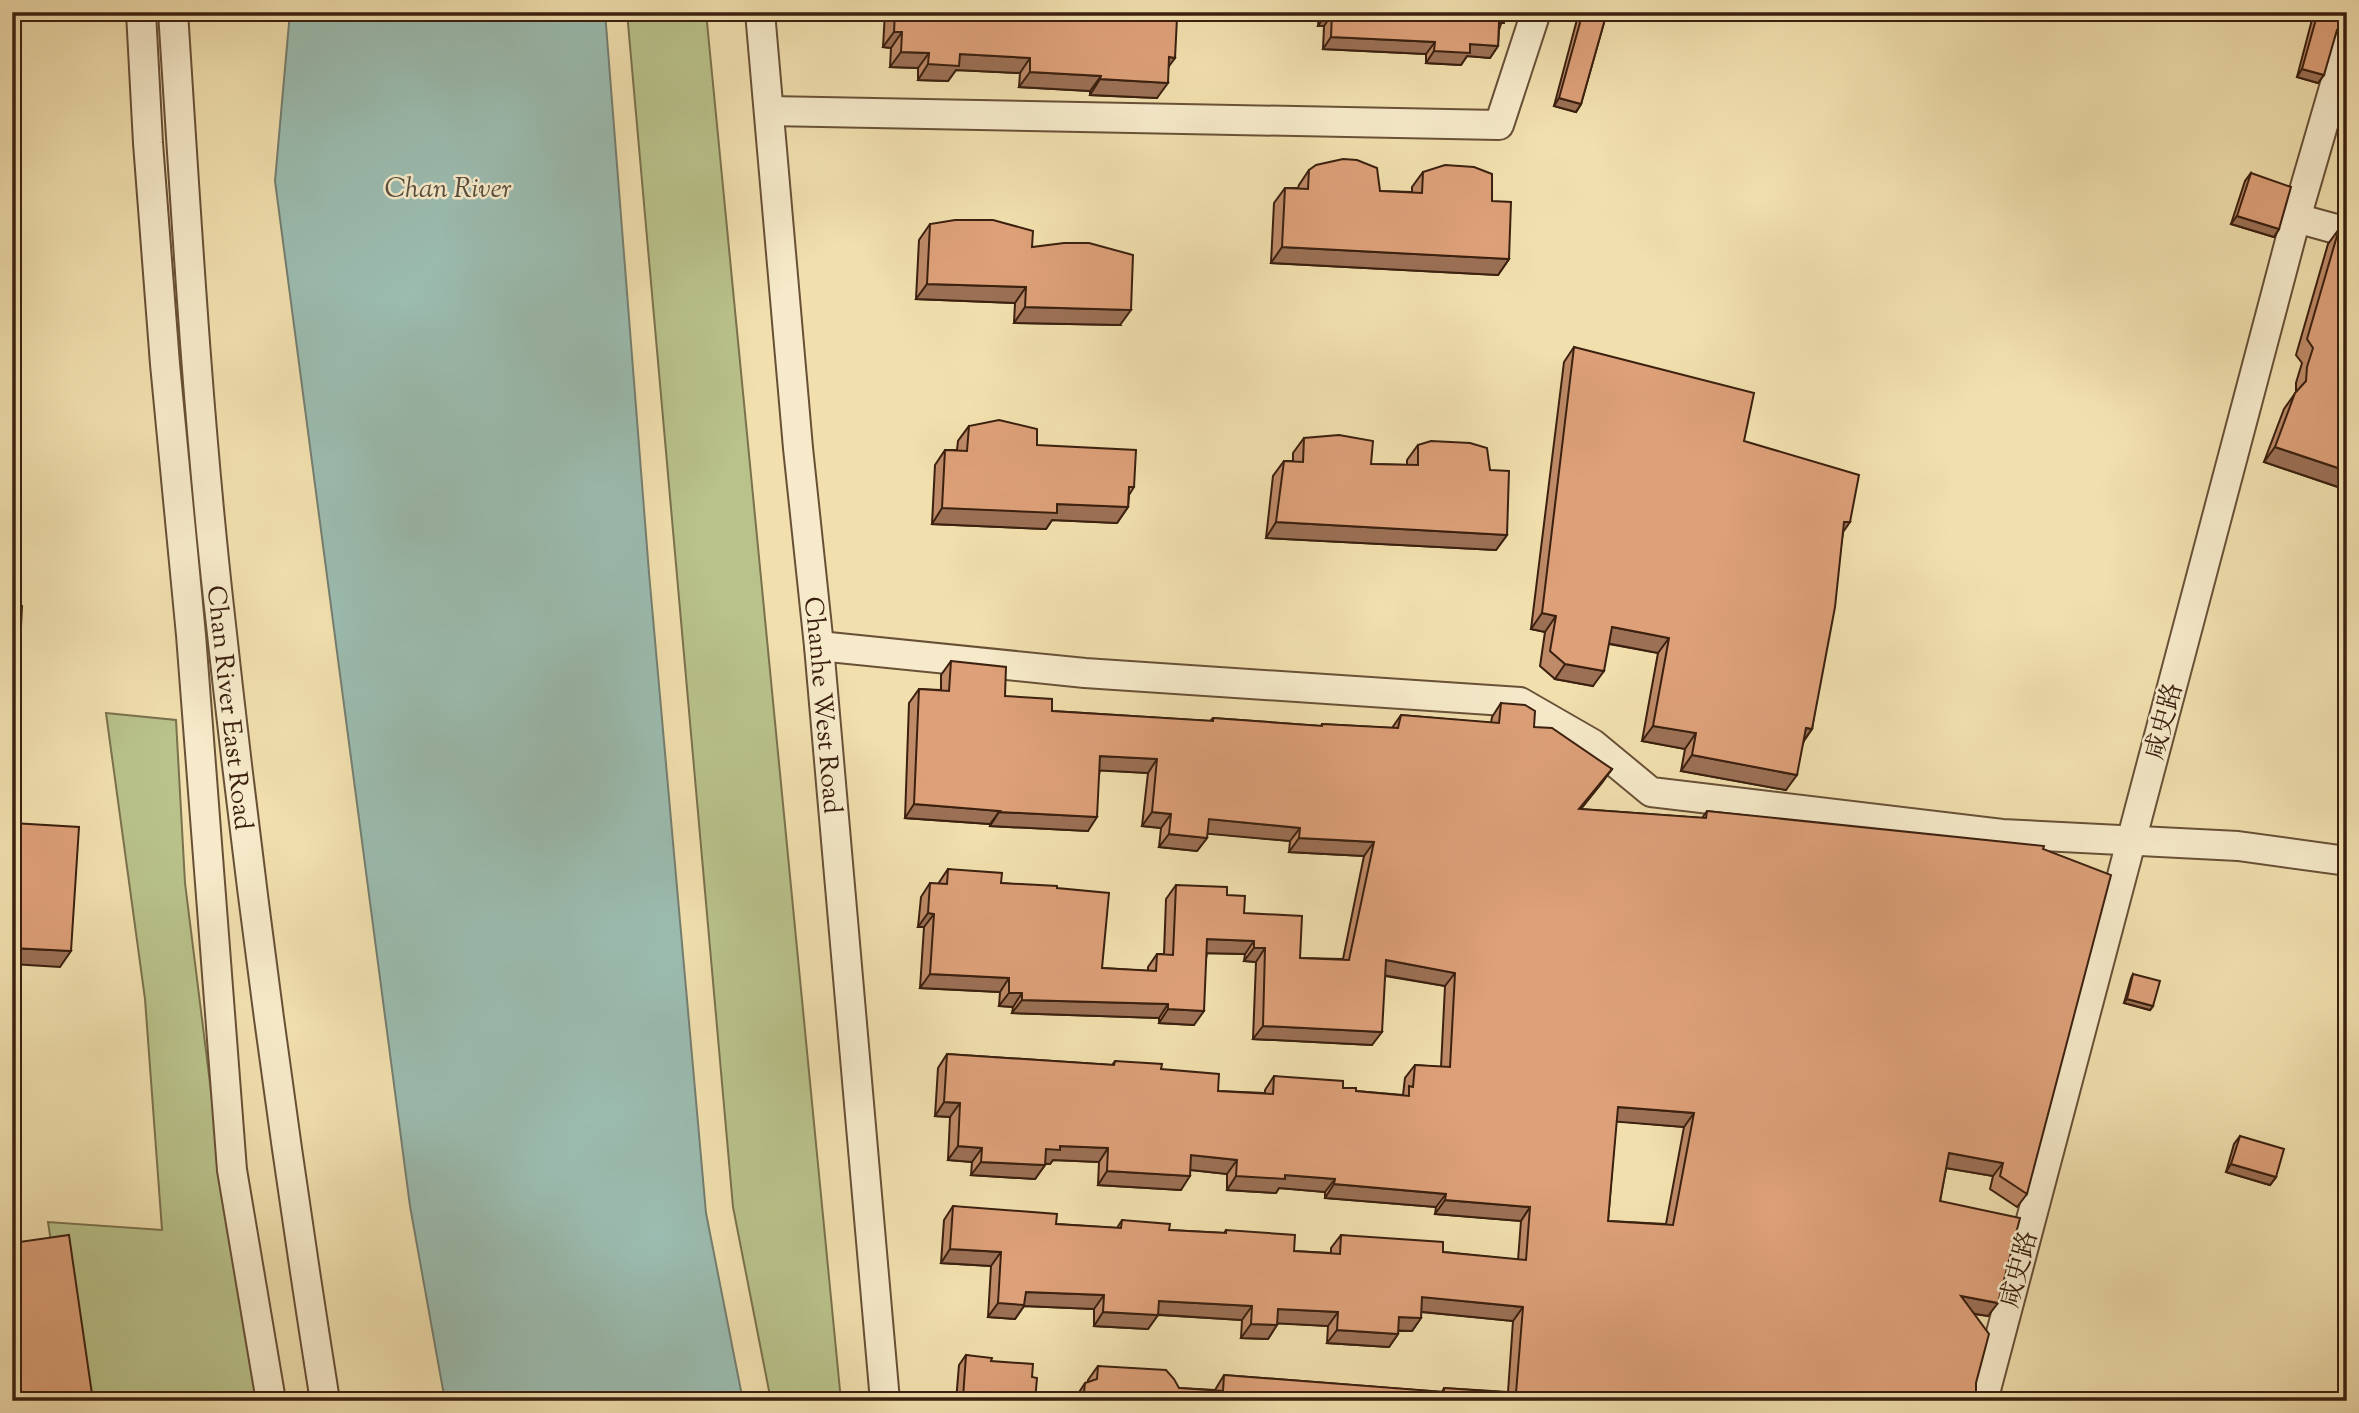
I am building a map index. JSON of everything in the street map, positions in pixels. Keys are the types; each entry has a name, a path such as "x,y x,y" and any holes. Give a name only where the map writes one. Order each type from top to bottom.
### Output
{"street":[{"name":"Chan River East Road","path":"141,12 159,295 191,635 232,1170 271,1401"},
{"name":"Chan River East Road","path":"173,12 202,421 219,606 281,1105 325,1401"},
{"name":"Chanhe West Road","path":"760,12 797,448 819,646 885,1401"},
{"path":"769,111 1499,125 1536,12"},
{"name":"咸史路","path":"1983,1401 2296,218 2347,43"},
{"path":"2296,218 2347,232"},
{"path":"819,646 1085,673 1520,702 1593,744 1651,792 2002,834 2238,846 2347,861"}],"green space":[{"path":"627,12 706,12 841,1401 771,1401 733,1207"},
{"path":"106,713 176,720 185,883 218,1147 257,1401 75,1401 48,1222 162,1230 145,999"}],"water":[{"name":"Chan River","path":"290,12 605,12 649,573 706,1213 743,1401 445,1401 410,1206 275,181"}],"building":[{"path":"895,12 1101,12 1177,18 1175,58 1169,57 1168,83 1030,72 1030,58 960,54 959,66 928,64 929,53 901,52 902,32 894,32"},
{"path":"1505,12 1504,23 1499,23 1498,46 1470,44 1470,53 1434,51 1435,42 1331,37 1332,14 1326,14"},
{"path":"1583,12 1607,12 1581,104 1559,98"},
{"path":"2318,12 2347,12 2347,20 2337,30 2324,75 2302,69"},
{"path":"1343,159 1357,160 1377,168 1380,191 1422,193 1423,172 1445,165 1474,167 1492,174 1492,201 1511,202 1509,259 1282,247 1285,188 1308,189 1309,170 1316,165"},
{"path":"2251,173 2291,187 2279,229 2237,216"},
{"path":"955,220 993,220 1033,231 1032,247 1089,243 1133,255 1131,310 1025,307 1026,287 927,284 930,224"},
{"path":"2339,229 2347,230 2347,471 2275,447 2295,393 2306,381 2313,348 2307,339"},
{"path":"1574,347 1754,393 1744,441 1859,475 1850,522 1844,522 1835,607 1812,729 1806,728 1797,775 1692,755 1696,733 1653,726 1669,638 1612,627 1604,671 1565,664 1550,651 1556,616 1542,613"},
{"path":"999,420 1037,429 1037,445 1136,450 1134,487 1129,487 1128,507 1057,504 1057,513 942,508 945,450 967,451 969,426"},
{"path":"1339,435 1373,441 1371,464 1418,465 1418,445 1431,441 1470,443 1487,448 1490,470 1509,471 1507,535 1276,522 1284,461 1303,462 1304,438"},
{"path":"12,606 22,606 18,687 12,686"},
{"path":"951,661 1006,667 1005,696 1052,699 1052,711 1398,728 1401,715 1499,723 1501,703 1525,705 1535,711 1534,727 1552,728 1612,769 1579,809 1706,818 1707,811 2044,846 2043,849 2111,875 2027,1194 2000,1176 2003,1163 1949,1153 1940,1201 2020,1218 1998,1303 1961,1296 1989,1334 1976,1383 1979,1401 1083,1401 1085,1383 1097,1379 1098,1366 1166,1370 1179,1388 1223,1391 1224,1375 1444,1392 1444,1388 1516,1393 1523,1307 1422,1297 1421,1318 1399,1317 1398,1334 1337,1330 1338,1312 1278,1309 1277,1325 1251,1324 1252,1306 1159,1301 1158,1315 1103,1312 1104,1295 1026,1292 1024,1305 998,1303 1001,1252 950,1249 953,1206 1057,1214 1056,1224 1121,1228 1122,1220 1170,1224 1169,1230 1226,1233 1226,1230 1295,1235 1294,1251 1340,1254 1341,1235 1443,1242 1443,1252 1526,1260 1530,1207 1445,1200 1446,1194 1334,1184 1335,1179 1285,1175 1285,1179 1236,1176 1237,1160 1191,1155 1190,1176 1107,1171 1108,1148 1060,1146 1060,1150 1046,1149 1045,1165 981,1162 982,1148 958,1146 960,1103 944,1102 947,1054 1114,1065 1115,1061 1162,1064 1161,1069 1219,1074 1218,1091 1273,1094 1274,1076 1343,1081 1343,1088 1356,1088 1356,1091 1409,1096 1409,1086 1413,1087 1415,1065 1450,1067 1455,973 1386,960 1382,1032 1263,1026 1265,948 1254,948 1254,941 1207,939 1204,1011 1168,1009 1168,1004 1022,1000 1022,993 1009,993 1009,978 930,974 934,914 928,913 930,883 947,884 948,869 1002,873 1001,883 1057,886 1109,893 1102,968 1156,971 1157,954 1173,955 1176,885 1227,887 1227,895 1245,896 1244,913 1302,916 1300,958 1349,960 1374,842 1299,838 1300,828 1209,819 1207,838 1169,834 1171,814 1152,812 1157,759 1100,756 1097,817 914,804 919,689 949,691","holes":["1618,1107 1694,1113 1673,1225 1608,1221"]},
{"path":"12,823 79,827 71,951 12,948"},
{"path":"2133,974 2160,981 2153,1006 2127,999"},
{"path":"2240,1136 2284,1149 2276,1177 2231,1164"},
{"path":"69,1235 93,1401 12,1401 12,1243"},
{"path":"966,1355 992,1358 991,1361 1033,1364 1032,1377 1037,1378 1035,1401 969,1401 963,1398"}]}
